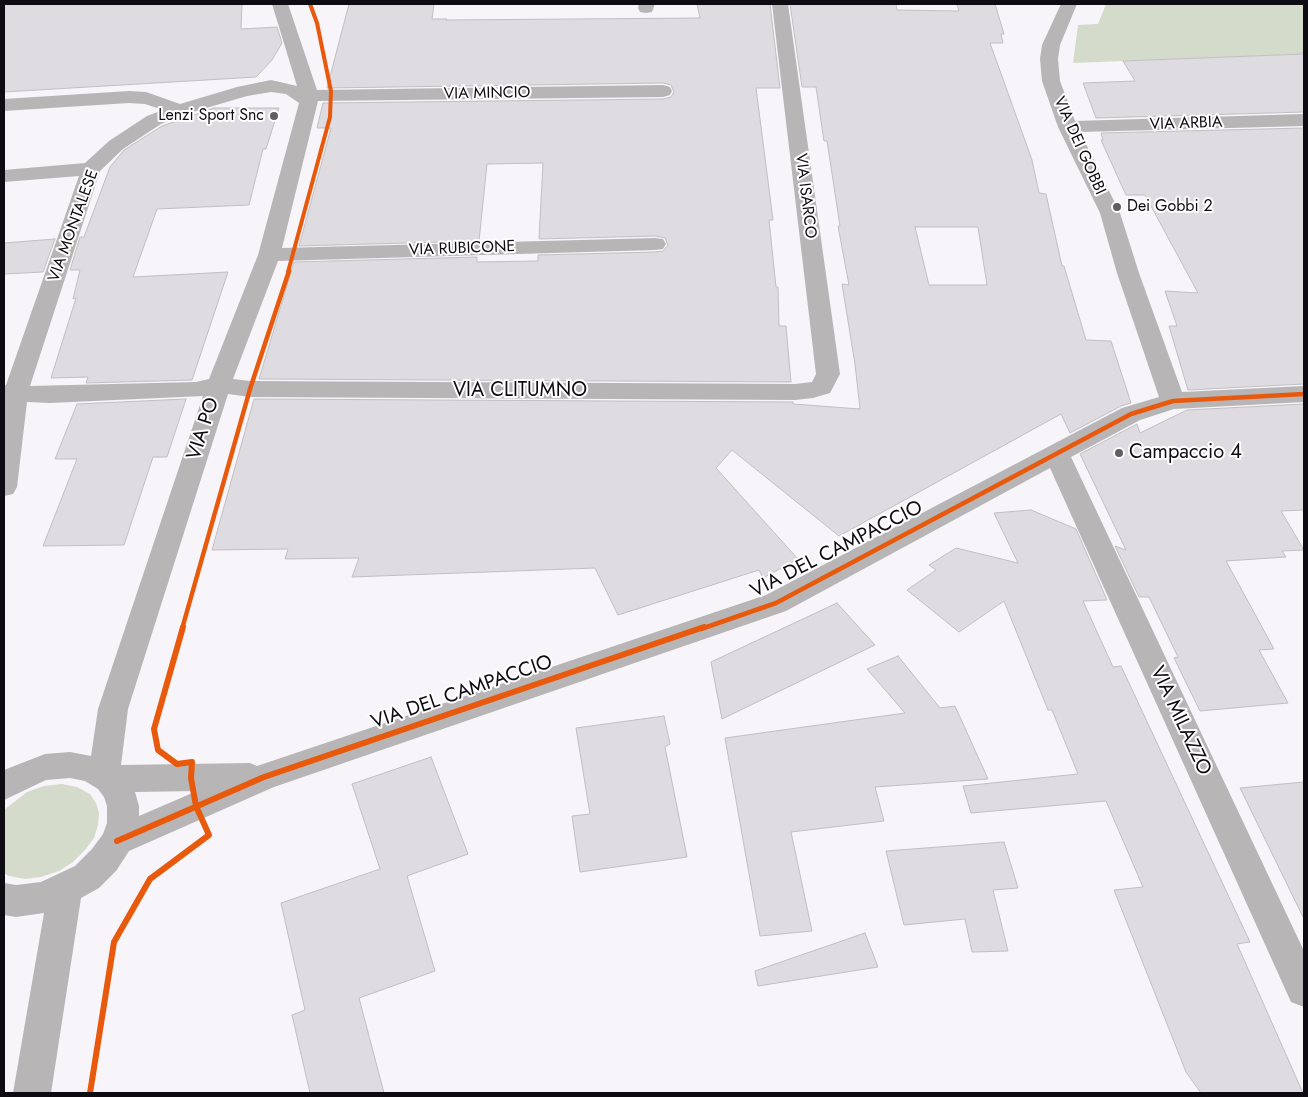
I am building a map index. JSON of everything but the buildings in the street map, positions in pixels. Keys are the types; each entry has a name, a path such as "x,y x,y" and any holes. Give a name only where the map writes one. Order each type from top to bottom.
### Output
{"street":[{"path":"280,4 309,94"},
{"name":"VIA ISARCO","path":"780,4 828,374 821,387"},
{"name":"VIA DEI GOBBI","path":"1069,4 1051,46 1049,59 1051,81 1068,127 1110,213 1128,273 1173,401"},
{"name":"VIA MONTALESE","path":"4,487 10,393 91,169 116,145 154,120 179,110 244,91 271,86 309,94"},
{"name":"VIA MINCIO","path":"309,94 663,91"},
{"name":"VIA PO","path":"106,777 113,709 219,385 269,255 309,94"},
{"path":"4,105 130,97 153,100 179,110"},
{"name":"VIA ARBIA","path":"1068,127 1304,120"},
{"path":"4,176 91,169"},
{"name":"VIA RUBICONE","path":"269,255 655,244"},
{"name":"VIA CLITUMNO","path":"10,393 50,395 196,390 219,385 250,389 795,392 821,387"},
{"name":"VIA DEL CAMPACCIO","path":"117,841 264,777 776,602 1056,452 1131,414 1173,401 1304,394"},
{"name":"VIA MILAZZO","path":"1056,452 1304,990"},
{"path":"4,786 21,776 46,767 70,765 92,769 106,777 119,792 123,806 123,823 117,841 104,860 87,876 65,889 41,898 16,901 4,899"},
{"name":"VIA DEL CAMPACCIO","path":"106,777 264,777"},
{"path":"32,1093 65,889"}],"green space":[{"path":"1106,4 1304,4 1304,54 1073,63 1078,25 1098,24"},
{"path":"62,784 77,787 90,794 96,803 99,813 94,838 73,862 59,871 41,877 25,879 9,876 4,873 4,810 27,792 44,786"}],"cycle path":[{"path":"90,1093 114,942 150,879 209,835 196,806 191,778 192,762 177,764 158,750 154,729 250,389 294,254 330,117 331,91 317,23 310,4"},
{"path":"117,841 264,777 776,603 1131,414 1173,401 1304,394"}],"place":[{"name":"Lenzi Sport Snc","path":"274,116"},
{"name":"Dei Gobbi 2","path":"1117,207"},
{"name":"Campaccio 4","path":"1119,453"}]}
